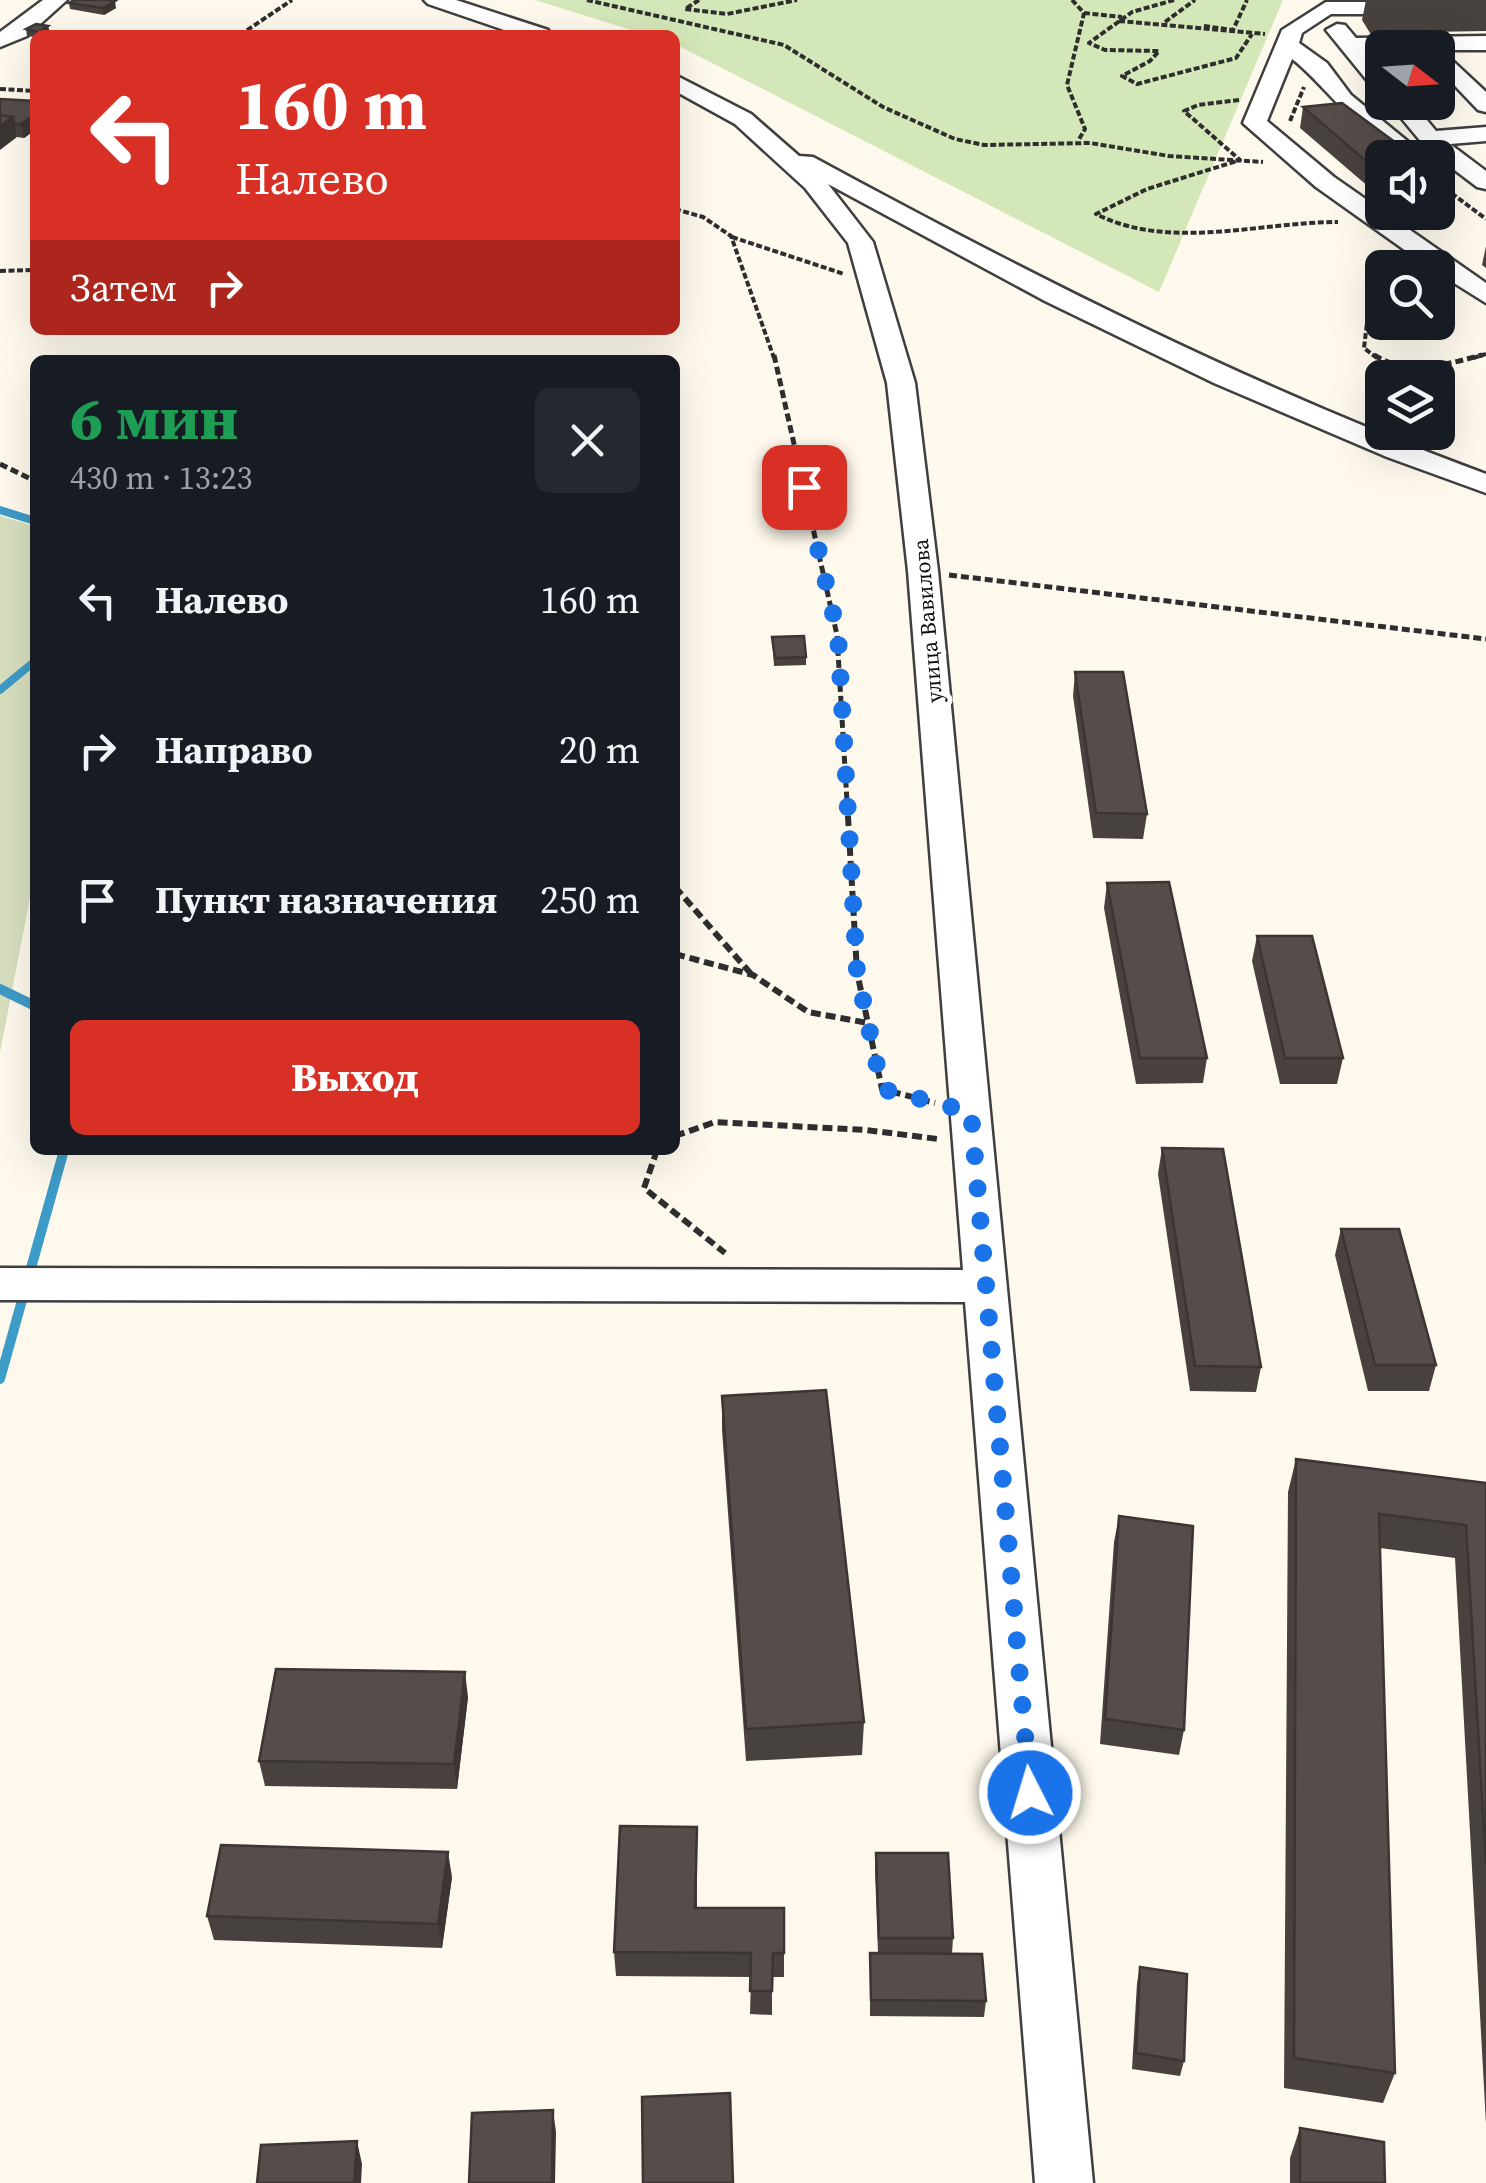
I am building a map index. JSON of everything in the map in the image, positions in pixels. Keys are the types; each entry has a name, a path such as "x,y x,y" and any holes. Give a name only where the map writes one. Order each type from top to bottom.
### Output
{"street":[{"path":"0,40 56,0"},
{"path":"435,0 525,30"},
{"path":"1328,4 1329,20 1365,64"},
{"path":"1486,8 1328,4 1284,36 1255,123 1429,258 1486,295"},
{"path":"1284,36 1319,68 1342,100 1410,140"},
{"path":"1455,46 1486,43"},
{"path":"1350,46 1365,47"},
{"path":"1455,73 1486,105"},
{"name":"улица Вавилова","path":"680,85 743,118 814,182 860,242 901,383 923,572 1064,2183"},
{"path":"1455,141 1486,134"},
{"name":"улица Вавилова","path":"767,140 1080,310 1241,388 1486,484"},
{"path":"1455,177 1481,200"},
{"path":"1455,185 1481,200"},
{"path":"0,1284 986,1286"}],"path":[{"path":"247,30 292,0"},
{"path":"587,0 784,44 884,106 955,139 984,146 1077,142 1169,156 1306,166"},
{"path":"700,0 685,9 704,15 744,14 797,0"},
{"path":"1072,0 1084,13 1284,36"},
{"path":"1174,0 1121,19 1088,44 1097,50 1115,52 1140,47 1159,51 1150,62 1122,76 1136,84 1236,58 1252,34"},
{"path":"1166,22 1195,0"},
{"path":"1121,19 1233,30 1246,0"},
{"path":"1077,142 1085,130 1066,85 1084,13"},
{"path":"0,89 30,91"},
{"path":"1240,160 1184,111 1198,104 1265,98"},
{"path":"1240,160 1196,177 1116,199 1096,214 1110,224 1146,230 1212,231 1310,220 1341,222"},
{"path":"1455,190 1481,200"},
{"path":"680,210 703,217 731,236 872,284"},
{"path":"731,236 770,339 838,635 857,972 882,1089 972,1128"},
{"path":"1388,239 1372,281 1364,348 1378,360 1403,369 1432,367 1486,354"},
{"path":"0,271 30,270"},
{"path":"0,464 30,479"},
{"path":"923,572 1486,639"},
{"path":"680,893 753,976 808,1012 868,1023"},
{"path":"680,955 753,976"},
{"path":"680,1134 715,1122 866,1130 972,1128"},
{"path":"655,1155 644,1188 765,1286"}],"green space":[{"path":"535,0 1283,0 1159,292 680,47 680,30 631,30"},
{"path":"0,516 30,525 30,899 0,1052"}],"building":[{"path":"115,1 103,8 69,3"},
{"path":"36,24 48,26 41,30 26,29"},
{"path":"0,99 30,101 30,118 21,124 14,124 13,117 0,115"},
{"path":"1342,103 1392,140 1365,140 1365,160 1303,107"},
{"path":"0,115 13,117 0,126"},
{"path":"804,636 806,657 775,658 772,637"},
{"path":"1075,672 1123,672 1147,814 1096,813"},
{"path":"1169,882 1207,1058 1140,1058 1107,883"},
{"path":"1257,936 1312,936 1343,1058 1285,1058"},
{"path":"1162,1148 1223,1149 1261,1367 1195,1366"},
{"path":"1341,1229 1399,1229 1436,1365 1375,1365"},
{"path":"826,1390 864,1722 746,1729 722,1396"},
{"path":"1296,1459 1486,1483 1486,1865 1466,1525 1379,1514 1395,2073 1294,2058"},
{"path":"1119,1516 1193,1526 1184,1730 1105,1719"},
{"path":"276,1669 465,1672 454,1764 259,1761"},
{"path":"620,1826 697,1827 695,1908 784,1908 784,1953 773,1953 772,1991 750,1991 751,1953 614,1952"},
{"path":"221,1845 448,1852 438,1924 207,1916"},
{"path":"876,1853 948,1853 953,1938 879,1938"},
{"path":"870,1953 982,1954 986,2001 871,2000"},
{"path":"1140,1967 1187,1974 1184,2061 1136,2053"},
{"path":"730,2093 733,2183 643,2183 642,2097"},
{"path":"553,2110 552,2183 469,2183 472,2113"},
{"path":"1300,2128 1384,2142 1385,2183 1300,2183"},
{"path":"357,2141 354,2183 257,2183 261,2145"}],"waterway":[{"path":"0,510 30,519"},
{"path":"0,690 30,665"},
{"path":"0,989 30,1004"},
{"path":"0,1379 63,1155"}],"route":[{"path":"804,487 838,635 857,972 882,1089 971,1112 1030,1793"}]}
